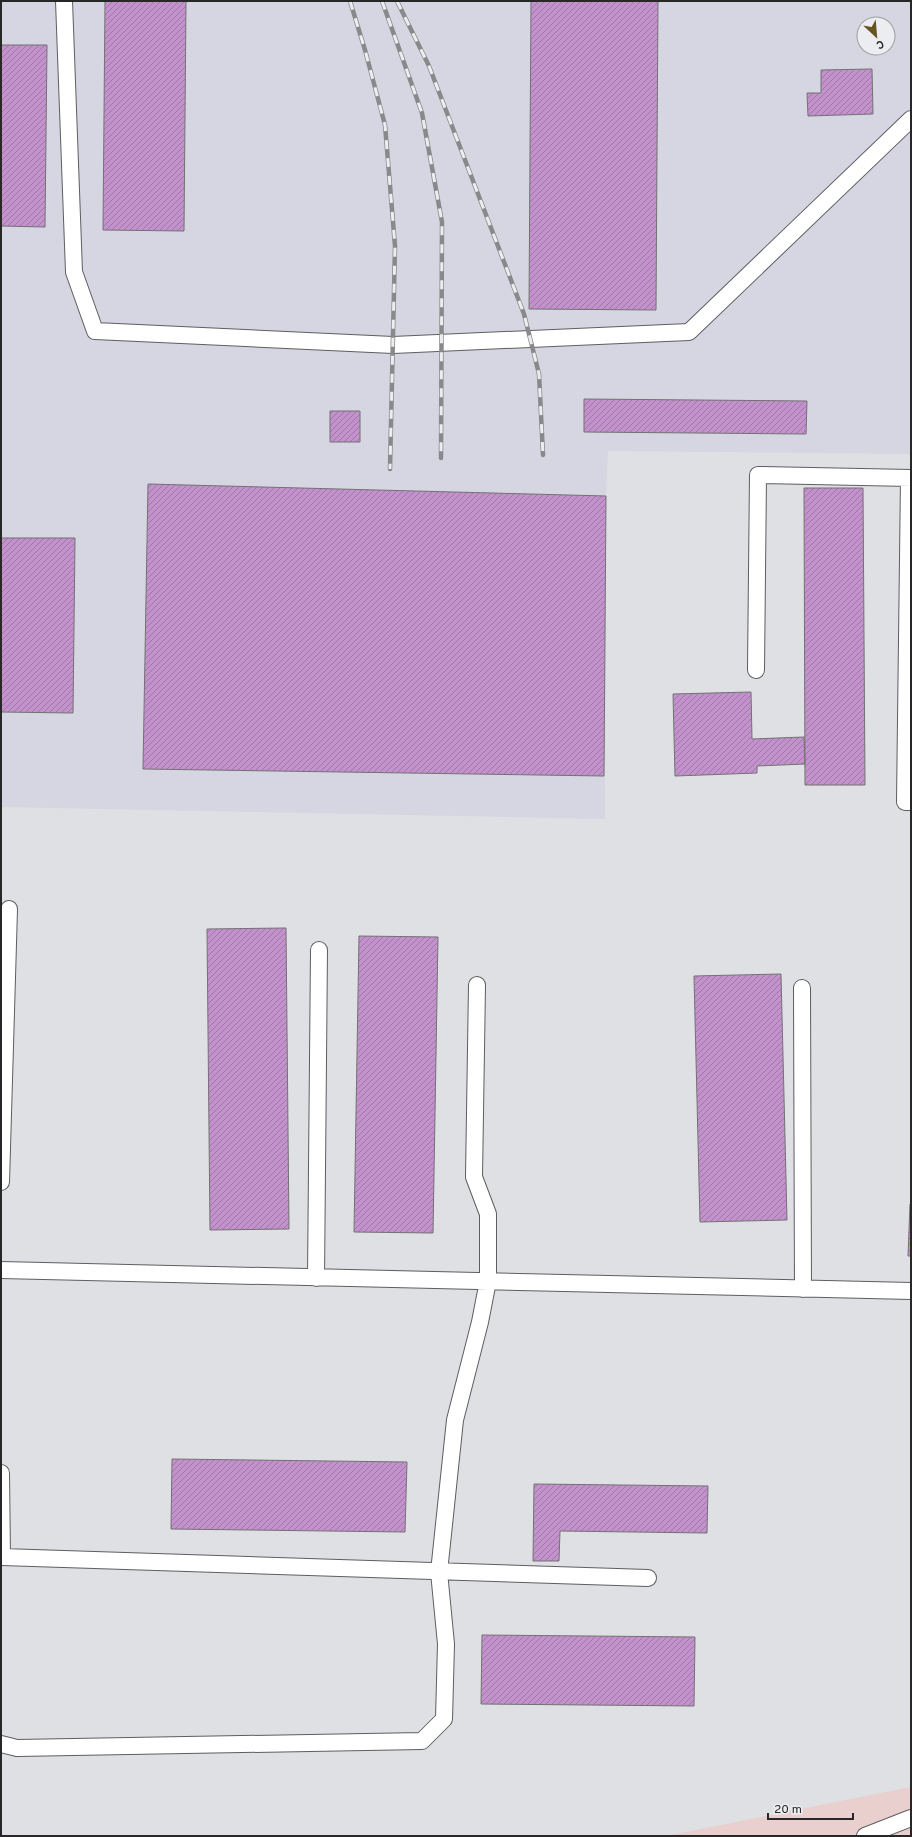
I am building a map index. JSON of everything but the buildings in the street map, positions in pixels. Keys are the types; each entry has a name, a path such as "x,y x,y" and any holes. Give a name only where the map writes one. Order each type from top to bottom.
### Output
{"lane":[{"path":"64,1 74,272 95,331 393,345 689,332 911,119"},
{"path":"756,670 758,475 910,478 905,802 911,802"},
{"path":"1,1182 9,909"},
{"path":"316,1278 319,950"},
{"path":"1,1744 17,1748 422,1741 444,1719 446,1644 439,1572 455,1420 480,1322 488,1281 488,1214 474,1177 477,986"},
{"path":"802,988 803,1289"},
{"path":"1,1270 911,1291"},
{"path":"1,1473 2,1557 648,1578"},
{"path":"865,1836 911,1818"}],"shaded area":[{"path":"1,1 911,1 911,454 608,451 606,496 605,819 1,807"},
{"path":"911,1787 911,1836 666,1836"}],"railway":[{"path":"350,1 385,125 395,246 390,469"},
{"path":"382,1 422,113 442,222 441,458"},
{"path":"397,1 429,66 524,314 539,374 543,455"}]}
